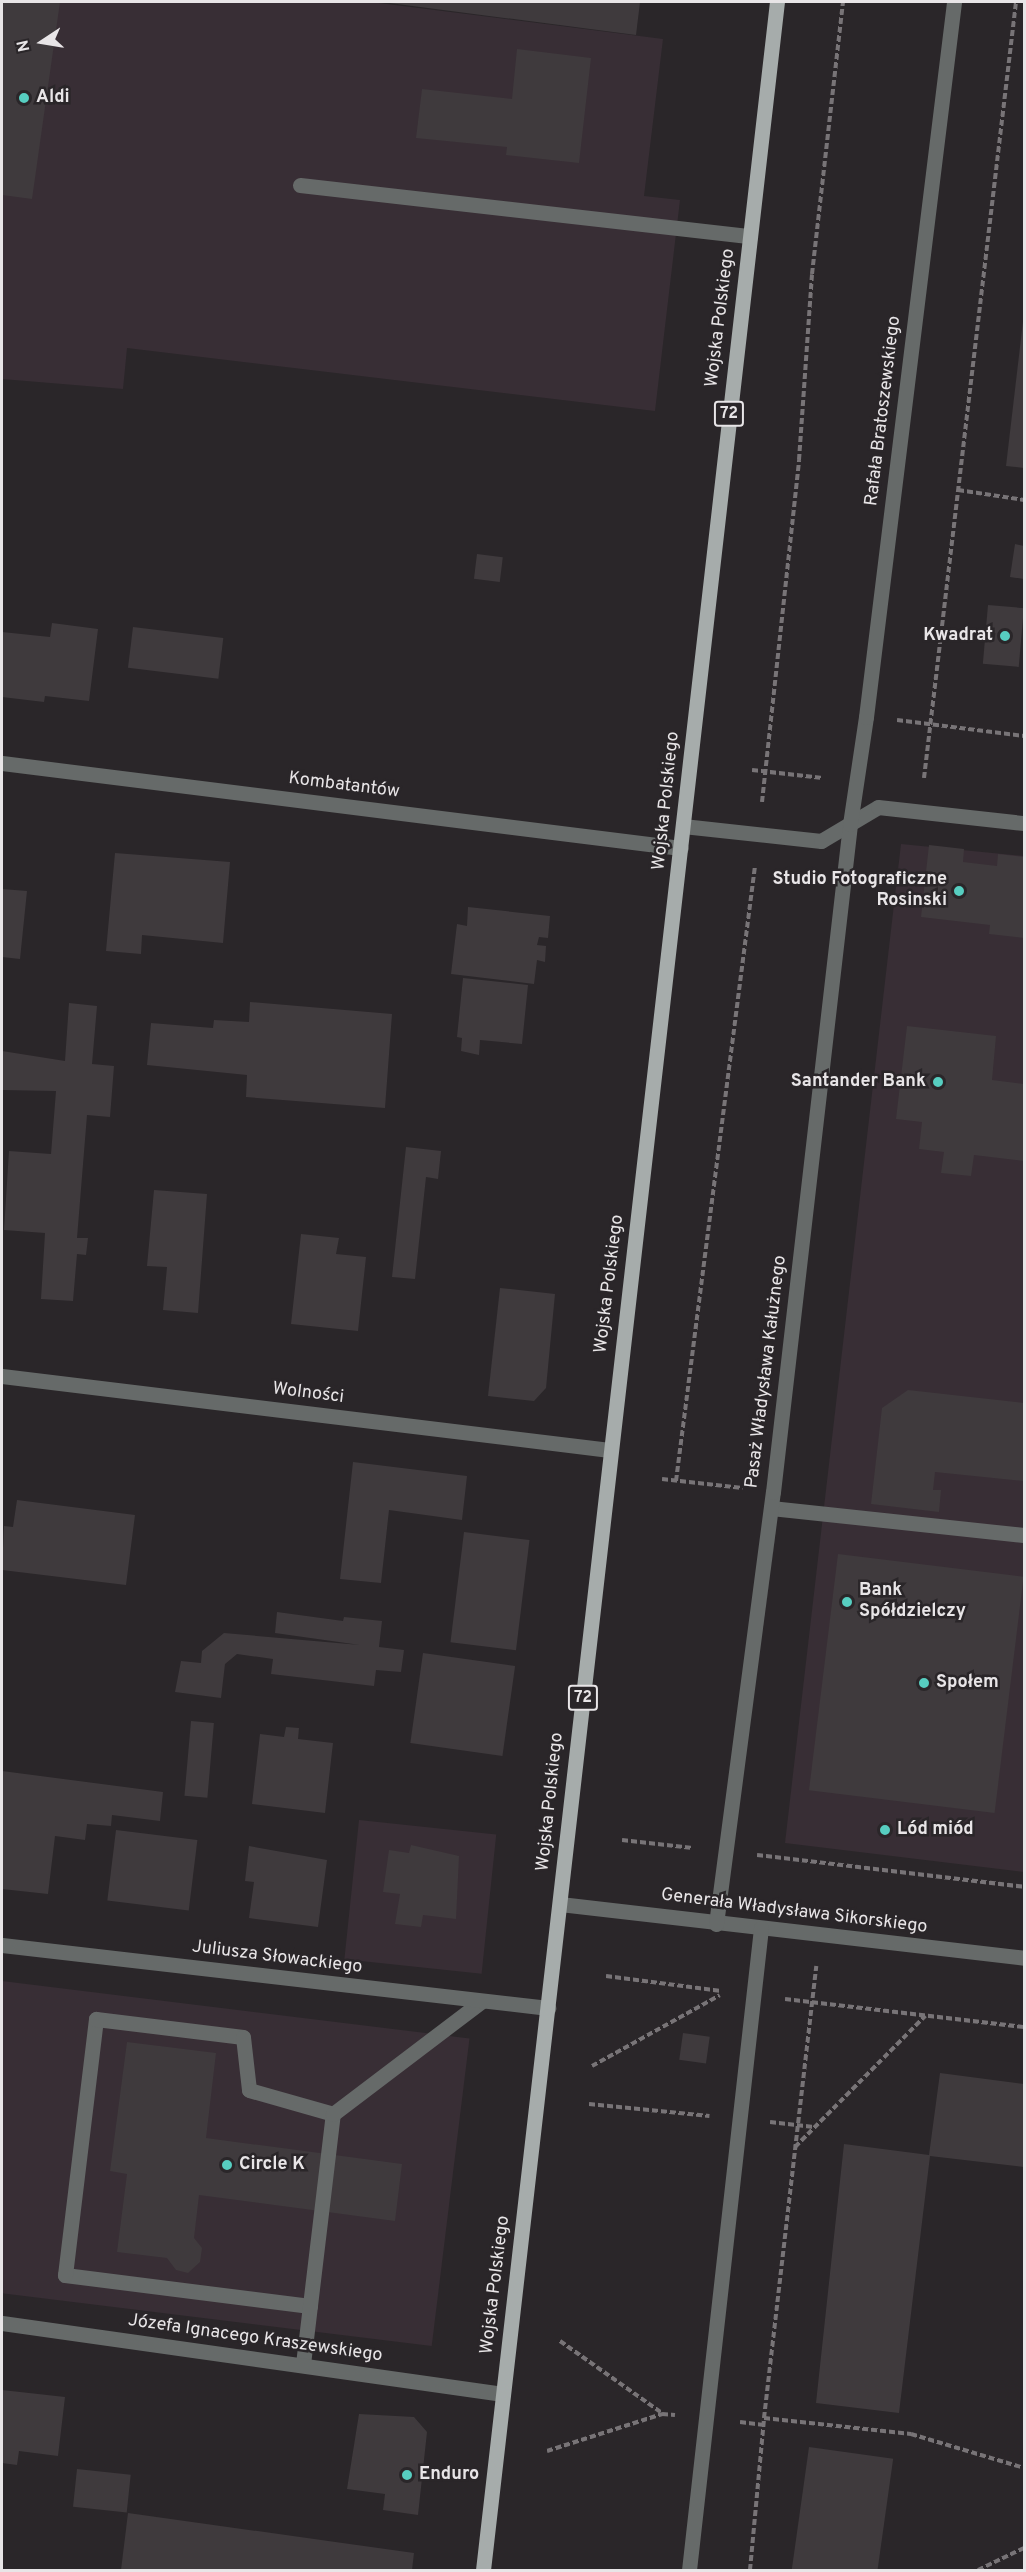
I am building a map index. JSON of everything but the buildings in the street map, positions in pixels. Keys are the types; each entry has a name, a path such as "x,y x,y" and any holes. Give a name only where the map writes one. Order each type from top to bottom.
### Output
{"main road":[{"name":"Wojska Polskiego","path":"483,2571 777,2"}],"street":[{"name":"Rafała Bratoszewskiego","path":"850,824 866,717 954,2"},
{"path":"300,185 750,236"},
{"name":"Kombatantów","path":"2,763 681,848"},
{"path":"683,826 821,841 879,807 1024,823"},
{"name":"Pasaż Władysława Kałużnego","path":"716,1924 773,1492 850,824"},
{"name":"Wolności","path":"2,1376 610,1450"},
{"path":"771,1508 1024,1535"},
{"name":"Generała Władysława Sikorskiego","path":"560,1904 716,1924 1024,1958"},
{"path":"689,2571 761,1928"},
{"name":"Juliusza Słowackiego","path":"2,1945 548,2008"},
{"path":"303,2364 333,2114 482,2001"},
{"path":"310,2306 65,2275 96,2019 243,2037 249,2090 333,2114"},
{"name":"Józefa Ignacego Kraszewskiego","path":"2,2323 503,2394"}],"path":[{"path":"676,1481 759,834 799,460 812,274 843,2"},
{"path":"920,812 1016,2"},
{"path":"958,490 1024,500"},
{"path":"866,717 1024,736"},
{"path":"752,770 856,782"},
{"path":"662,1479 773,1492"},
{"path":"622,1840 1024,1887"},
{"path":"750,2571 766,2425 764,2418 819,1935"},
{"path":"592,2066 725,1991 606,1976"},
{"path":"754,1995 1024,2028"},
{"path":"794,2147 925,2016"},
{"path":"589,2104 814,2127"},
{"path":"560,2341 662,2414"},
{"path":"547,2451 662,2414 766,2425"},
{"path":"764,2418 911,2434 1024,2468"},
{"path":"978,2571 1024,2548"}],"shaded area":[{"path":"2,2 371,2 663,39 644,196 680,200 655,411 127,348 123,389 2,379"},
{"path":"901,844 1024,856 1024,1872 785,1843"},
{"path":"359,1820 496,1834 482,1974 344,1959"},
{"name":"Circle K","path":"2,1981 469,2038 432,2346 2,2293"}],"place":[{"name":"Aldi","path":"24,98"},
{"name":"Kwadrat","path":"1005,636"},
{"name":"Studio Fotograficzne Rosinski","path":"959,891"},
{"name":"Santander Bank","path":"938,1082"},
{"name":"Bank Spółdzielczy","path":"847,1602"},
{"name":"Społem","path":"924,1683"},
{"name":"Lód miód","path":"885,1830"},
{"name":"Circle K","path":"227,2165"},
{"name":"Enduro","path":"407,2475"}]}
